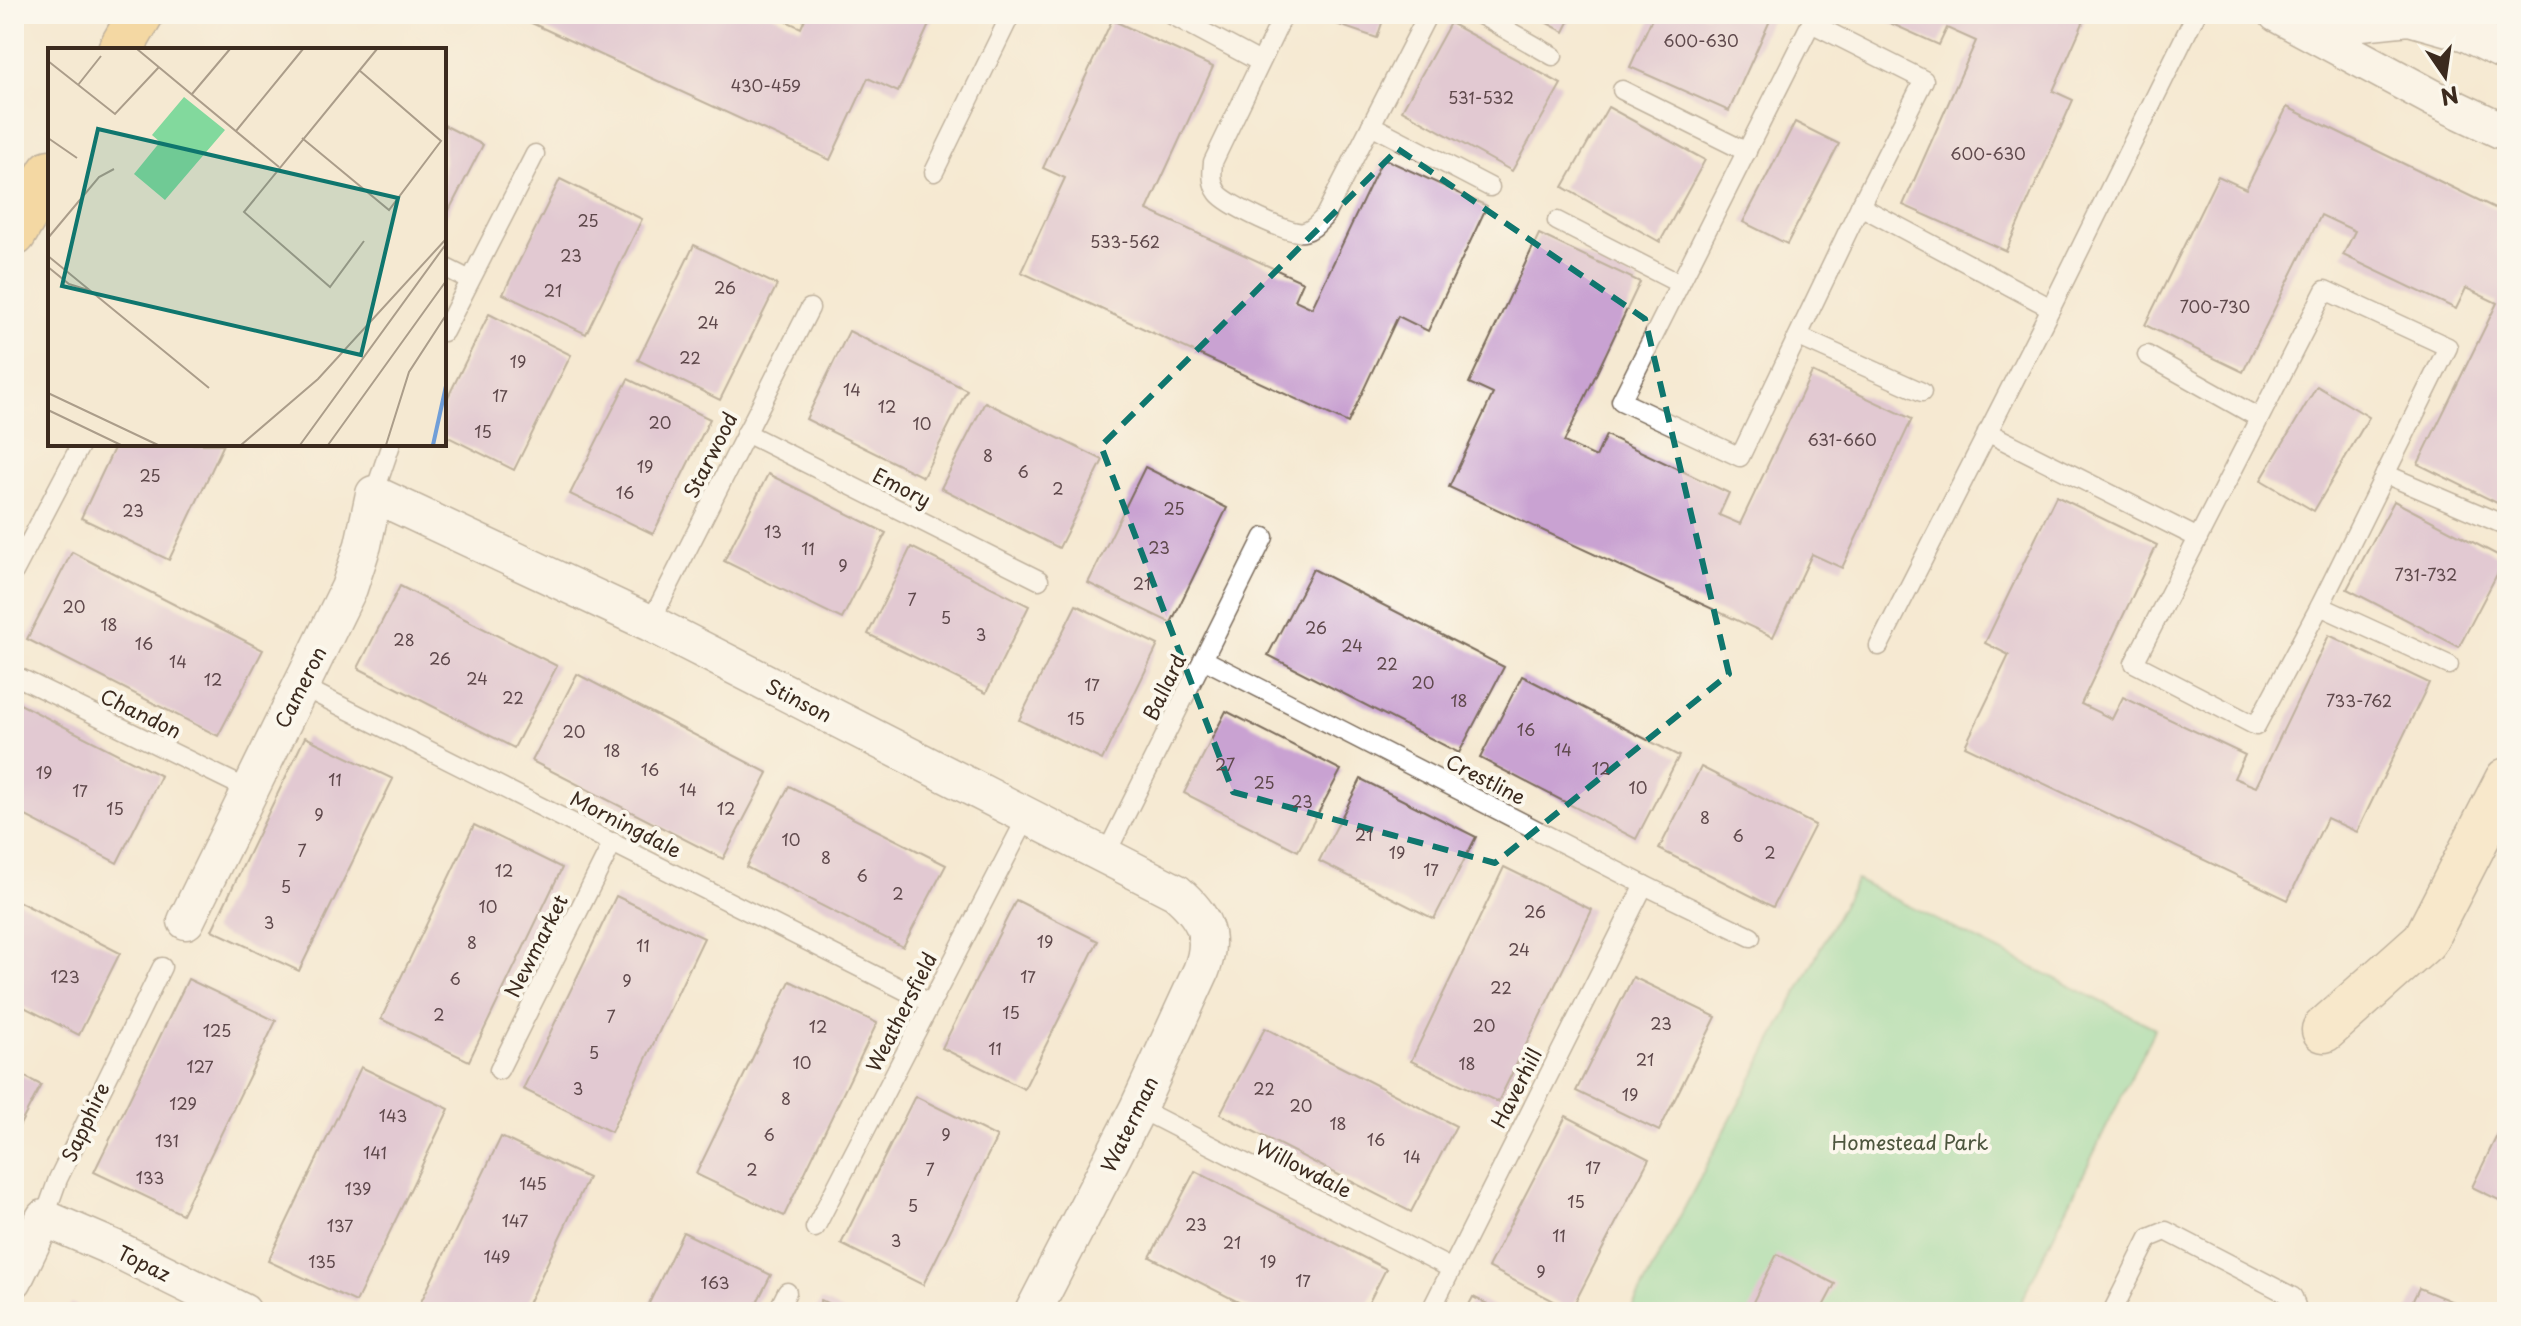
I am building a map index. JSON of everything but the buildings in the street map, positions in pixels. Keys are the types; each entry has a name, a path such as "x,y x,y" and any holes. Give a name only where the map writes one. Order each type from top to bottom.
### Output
{"highway":[{"path":"121,48 141,14"},
{"path":"14,234 48,175"}],"street":[{"path":"2278,15 2361,22 2409,17 2466,33 2507,53"},
{"path":"2278,15 2433,98 2507,133"},
{"name":"Stinson","path":"374,494 650,623 1176,892 1196,909 1206,930"},
{"name":"Cameron","path":"186,921 349,588 363,545 374,494"},
{"path":"2324,1030 2425,940 2507,780"},
{"name":"Waterman","path":"1033,1312 1138,1108 1201,971 1209,952 1206,930"},
{"name":"Sapphire","path":"14,1280 44,1218"},
{"name":"Topaz","path":"44,1218 116,1249 243,1312"}],"lane":[{"path":"934,172 1011,14"},
{"path":"1170,14 1260,62"},
{"path":"1284,14 1213,162 1212,176 1216,191 1226,201 1288,231 1301,234 1313,229 1324,217 1428,14"},
{"path":"1479,14 1553,56"},
{"path":"1879,646 2196,14"},
{"path":"1811,23 1924,80 1860,206 1740,457 1621,401 1811,23"},
{"path":"1622,90 1747,152"},
{"path":"1371,125 1490,187"},
{"path":"446,328 535,154"},
{"path":"1860,206 2051,308"},
{"path":"1557,221 1680,284"},
{"path":"446,268 470,280"},
{"path":"2325,290 2448,347 2320,606 2256,726 2134,663 2259,418 2325,290"},
{"name":"Starwood","path":"650,623 810,308"},
{"path":"1799,337 1922,392"},
{"path":"2147,355 2259,418"},
{"path":"1987,432 2198,538"},
{"name":"Emory","path":"746,433 1039,580"},
{"path":"14,572 80,446"},
{"name":"Cameron","path":"374,494 390,446"},
{"path":"2385,474 2507,526"},
{"name":"Ballard","path":"1105,856 1264,537"},
{"path":"2320,606 2449,665"},
{"name":"Crestline","path":"1203,659 1751,937"},
{"name":"Chandon","path":"14,675 249,790"},
{"name":"Morningdale","path":"301,686 930,1003"},
{"name":"Weathersfield","path":"815,1228 1027,817"},
{"name":"Newmarket","path":"499,1070 613,842"},
{"name":"Haverhill","path":"1430,1312 1644,885"},
{"name":"Sapphire","path":"44,1218 58,1179 162,967"},
{"name":"Willowdale","path":"1138,1108 1450,1268"},
{"path":"2115,1312 2114,1308 2149,1238 2166,1231 2293,1297 2298,1312"},
{"path":"777,1312 787,1292"}],"highlighted area":[{"path":"1398,149 1645,319 1729,674 1495,863 1233,792 1101,446"}],"green space":[{"name":"Homestead Park","path":"1856,880 2155,1028 2016,1312 1630,1312"}]}
